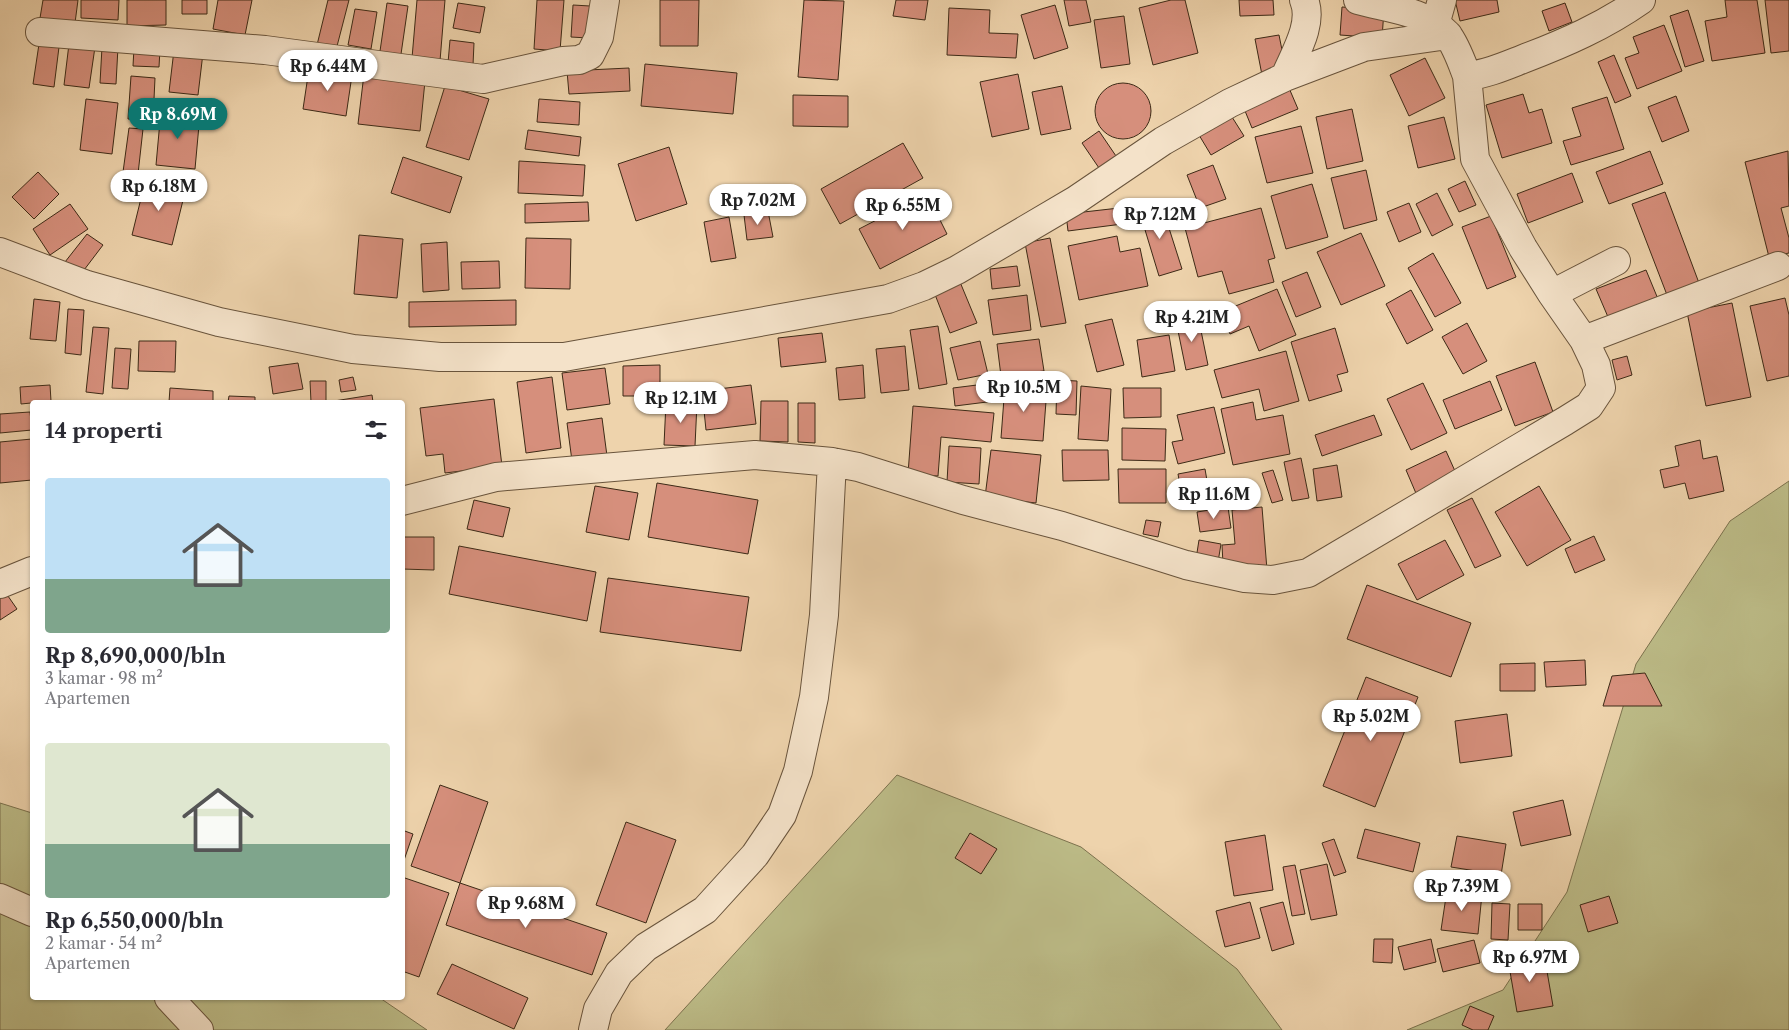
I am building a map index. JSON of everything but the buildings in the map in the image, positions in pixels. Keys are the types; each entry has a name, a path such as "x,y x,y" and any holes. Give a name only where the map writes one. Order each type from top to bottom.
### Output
{"street":[{"path":"40,32 265,50 483,79 563,61 579,60 590,55 599,37 605,0"},
{"path":"1285,77 1306,26 1307,8 1304,0"},
{"path":"1358,0 1442,20"},
{"path":"1467,76 1490,72 1556,47 1612,20 1641,0"},
{"path":"0,252 87,286 155,306 296,339 353,349 440,357 564,357 888,299 924,286 957,270 1076,200 1162,141 1230,103 1285,77 1442,20"},
{"path":"405,500 496,476 755,455 832,462 858,467 963,500 1062,526 1186,566 1245,578 1273,580 1308,573 1456,487 1589,406 1601,388 1596,365 1584,340 1522,248 1475,159 1467,76 1442,20"},
{"path":"1552,294 1616,261"},
{"path":"1584,340 1778,266"},
{"path":"593,1030 598,1009 619,973 646,947 706,910 755,855 782,816 798,771 814,698 824,615 832,462"},
{"path":"0,584 30,572"},
{"path":"0,898 30,911"},
{"path":"171,1000 199,1030"}],"shaded area":[{"path":"1789,481 1789,1030 1407,1030 1503,990 1567,892 1636,664 1730,521"},
{"path":"897,775 1081,847 1237,969 1282,1030 665,1030"},
{"path":"0,803 30,812 30,1000 383,1000 427,1030 0,1030"}]}
